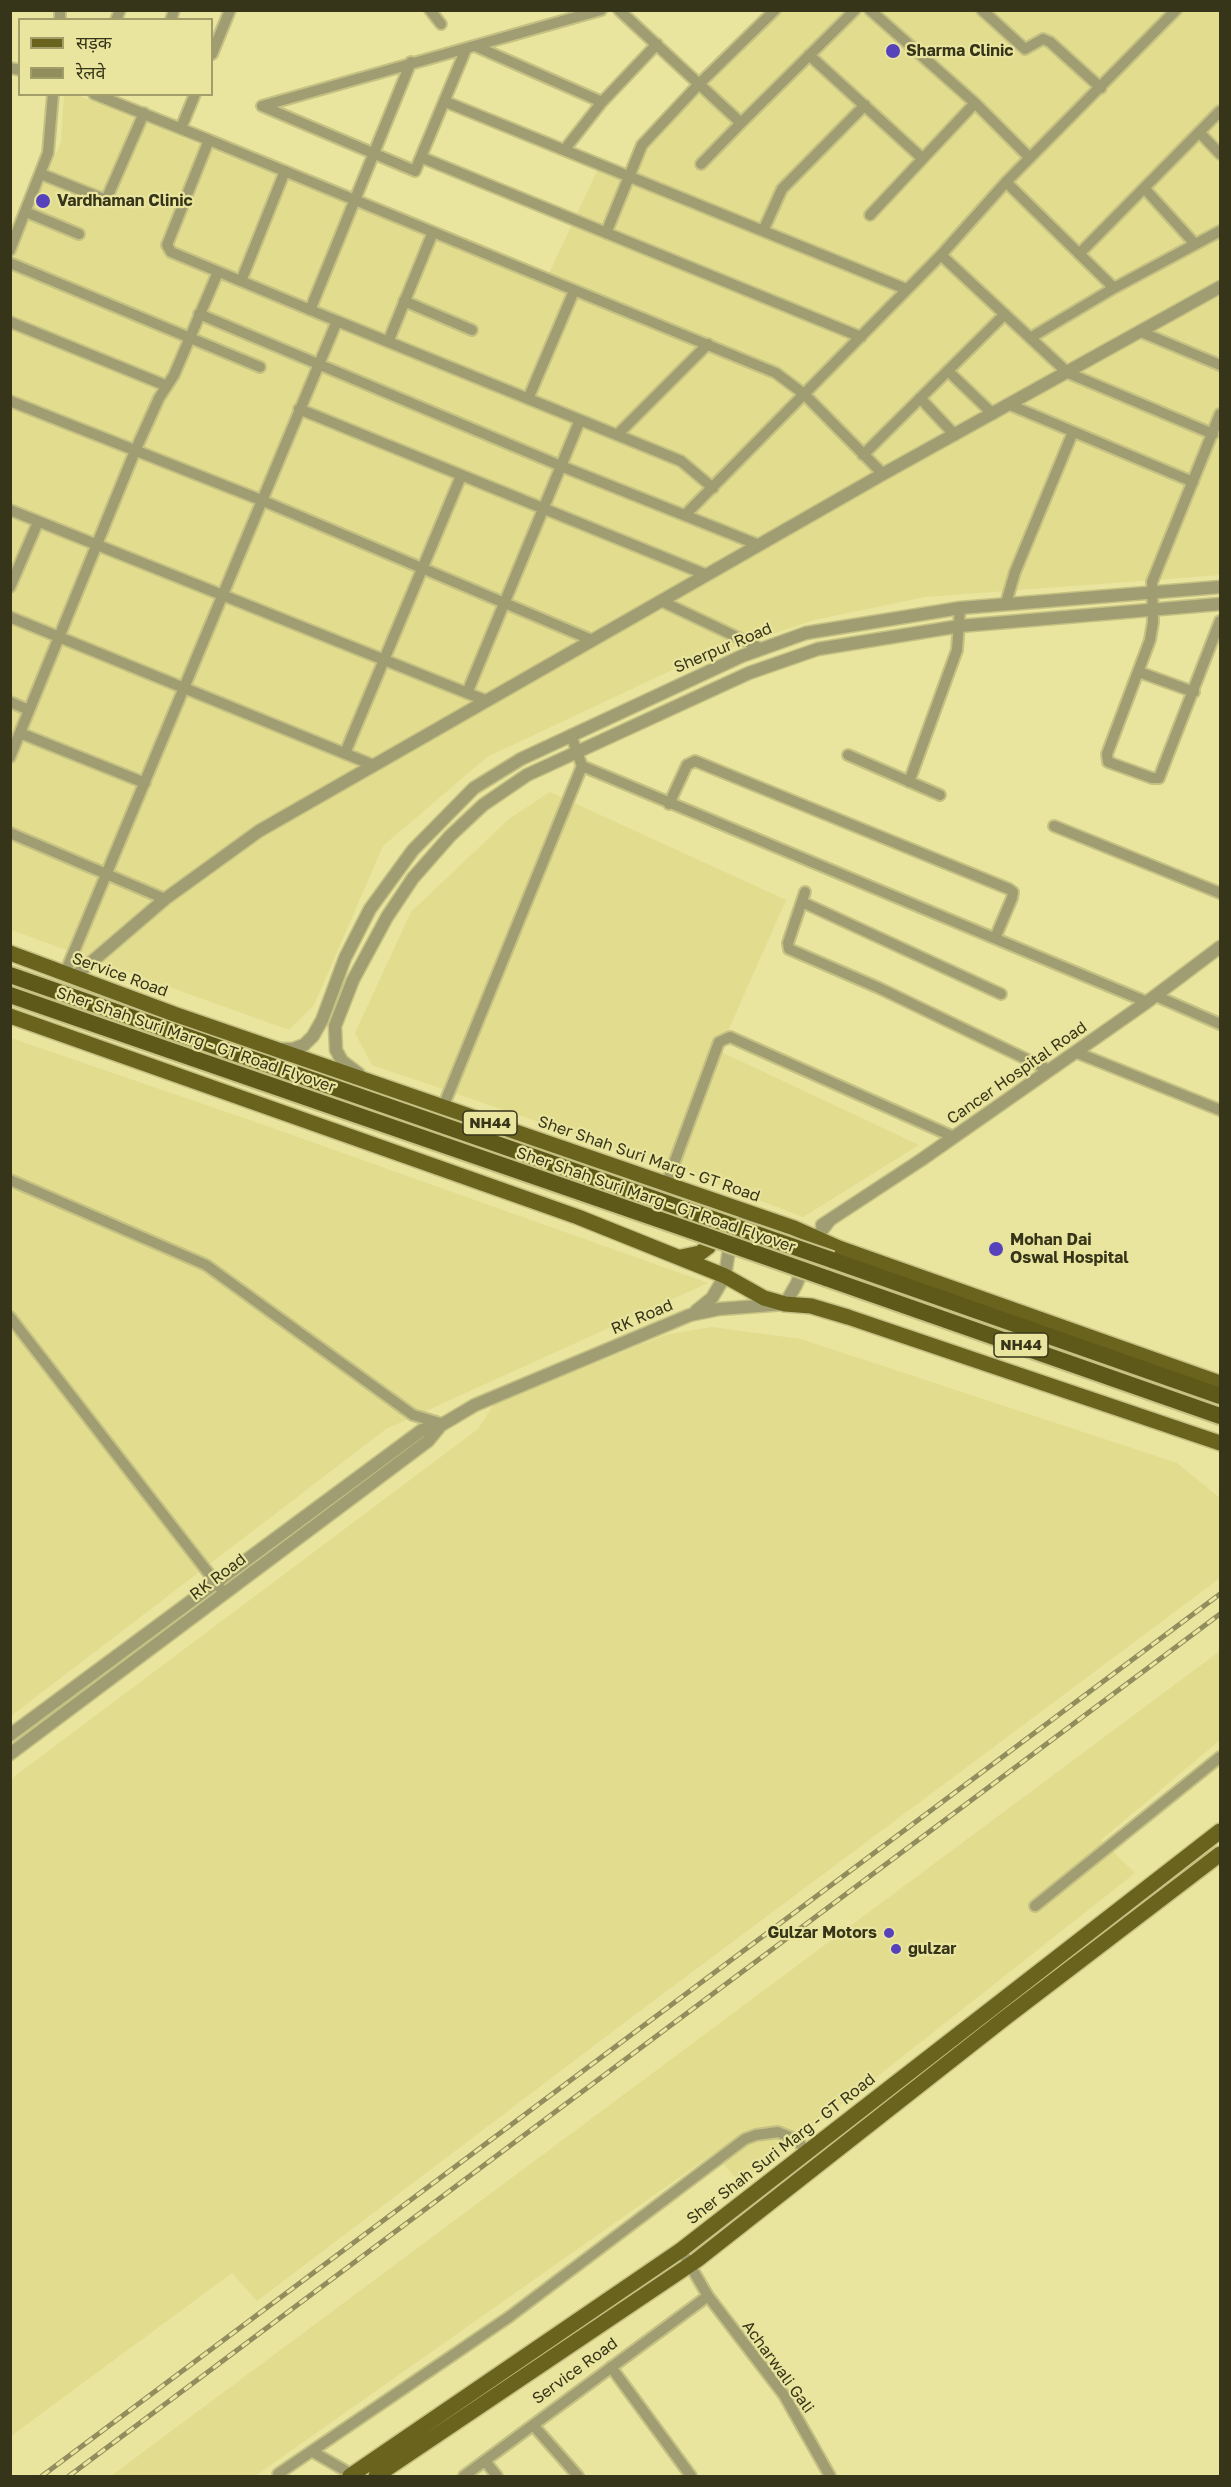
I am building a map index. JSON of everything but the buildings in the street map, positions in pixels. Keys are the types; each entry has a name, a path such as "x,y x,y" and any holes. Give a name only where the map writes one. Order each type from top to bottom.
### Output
{"highway":[{"name":"Sher Shah Suri Marg - GT Road Flyover","path":"10,975 708,1208 832,1260 1221,1396"},
{"name":"Sher Shah Suri Marg - GT Road Flyover","path":"10,995 1221,1416"}],"main road":[{"name":"Service Road","path":"10,953 218,1029"},
{"path":"10,1016 556,1209 725,1276 757,1295 785,1304 811,1306 848,1317 1221,1443"},
{"name":"Sher Shah Suri Marg - GT Road","path":"218,1029 666,1185 708,1208 761,1217 794,1228 816,1238 1221,1383"},
{"path":"680,1257 700,1253 715,1239 719,1220 708,1208"},
{"name":"Sher Shah Suri Marg - GT Road","path":"352,2476 681,2250 1221,1831"},
{"path":"376,2476 694,2270 1005,2018 1221,1854"}],"street":[{"path":"213,52 230,10"},
{"path":"430,10 441,24"},
{"path":"470,48 423,159 418,169 412,172 264,109 262,104 601,10"},
{"path":"620,10 741,123"},
{"path":"701,164 855,10"},
{"path":"870,10 975,103 1030,158"},
{"path":"982,10 1025,49 1028,50 1042,39 1050,42 1101,88"},
{"path":"686,515 941,255 1006,182 1176,10"},
{"path":"606,233 628,174 642,145 771,12"},
{"path":"565,149 602,102 657,44"},
{"path":"470,48 602,102"},
{"path":"809,55 922,158"},
{"path":"310,310 411,62"},
{"path":"10,250 41,174 50,141 53,96"},
{"path":"99,96 776,373 804,394 883,474"},
{"path":"181,128 194,96"},
{"path":"446,102 628,174 906,289"},
{"path":"870,214 975,103"},
{"path":"763,231 782,189 865,105"},
{"path":"1078,254 1221,111"},
{"path":"41,174 106,200 144,113"},
{"path":"1199,132 1221,153"},
{"path":"209,140 167,245 171,252 681,461 713,488"},
{"path":"423,159 861,337"},
{"path":"241,281 285,171"},
{"path":"1006,182 1114,288"},
{"path":"1145,189 1195,244"},
{"path":"26,212 79,234"},
{"path":"1030,338 1114,288 1221,231"},
{"path":"388,342 433,232"},
{"path":"941,255 1068,373 1213,434"},
{"path":"10,263 260,367"},
{"path":"10,757 135,451 174,375 218,272"},
{"path":"70,975 165,899 260,831 883,474 1221,287"},
{"path":"528,399 574,291"},
{"path":"404,301 472,330"},
{"path":"199,314 561,466 759,545"},
{"path":"864,455 1005,314"},
{"path":"70,975 107,873 337,321"},
{"path":"10,322 167,386"},
{"path":"1141,332 1221,365"},
{"path":"617,435 708,344"},
{"path":"948,371 993,414"},
{"path":"920,398 955,435"},
{"path":"10,401 261,500 592,640"},
{"path":"1010,405 1193,482"},
{"path":"299,409 707,575"},
{"path":"1221,414 1152,582 1153,609 1150,640 1107,754 1106,759 1112,765 1152,778 1159,778 1221,621"},
{"path":"467,693 506,604 580,420"},
{"path":"1006,603 1015,572 1073,432"},
{"path":"345,753 461,476"},
{"path":"10,510 485,700"},
{"path":"10,586 38,522"},
{"name":"Sherpur Road","path":"275,1048 293,1049 304,1045 312,1036 322,1020 345,958 370,909 390,879 443,819 488,778 520,759 760,648 806,633 960,608 1221,587"},
{"path":"661,601 760,648"},
{"path":"1021,602 1023,620"},
{"name":"Sherpur Road","path":"364,1078 342,1061 334,1039 353,980 398,897 450,836 504,788 578,751 749,673 790,657 828,647 960,626 1221,604"},
{"path":"909,782 953,664 960,626 960,608"},
{"path":"10,617 373,765"},
{"path":"742,656 749,673"},
{"path":"1139,672 1194,692"},
{"path":"10,702 29,710"},
{"path":"20,733 145,783"},
{"path":"443,1107 582,766 571,735"},
{"path":"848,755 940,795"},
{"path":"669,804 687,765 695,761 1009,889 1013,892 1012,898 995,938"},
{"path":"582,766 995,938 1221,1024"},
{"path":"1054,826 1221,893"},
{"path":"10,833 165,899"},
{"path":"1001,994 804,897 788,943 789,949 879,988 1049,1070"},
{"name":"Cancer Hospital Road","path":"829,1221 1152,999 1221,947"},
{"path":"345,958 362,964"},
{"path":"666,1185 719,1042 730,1037 954,1137"},
{"path":"1075,1052 1221,1110"},
{"path":"10,1180 206,1264 413,1415 443,1424"},
{"name":"Sher Shah Suri Marg - GT Road","path":"725,1276 732,1230 745,1219 761,1217"},
{"path":"794,1228 812,1228 829,1221"},
{"path":"690,1315 719,1309 785,1304 796,1285 816,1238 829,1221"},
{"path":"690,1315 712,1298 725,1276"},
{"name":"RK Road","path":"10,1735 423,1430 443,1424 474,1405 690,1315"},
{"path":"10,1317 225,1593"},
{"name":"RK Road","path":"10,1754 428,1441 443,1424"},
{"path":"1035,1906 1221,1757"},
{"path":"277,2476 509,2317 746,2139 778,2132 795,2139 808,2151"},
{"name":"Acharwali Gali","path":"681,2250 708,2296 784,2395 826,2475"},
{"name":"Service Road","path":"464,2476 708,2296"},
{"path":"611,2367 691,2476"},
{"path":"533,2425 578,2476"},
{"path":"313,2452 352,2476"},
{"path":"485,2461 497,2476"}],"shaded area":[{"path":"783,11 1220,11 1220,575 925,597 814,620 691,661 487,757 383,846 314,1005 289,1030 11,930 11,260 61,142 64,96 79,96 544,284 598,169 632,183 653,140"},
{"path":"550,792 786,900 719,1051 919,1145 803,1217 686,1172 372,1065 355,1033 411,912 509,819"},
{"path":"11,1038 264,1125 708,1283 386,1429 11,1716"},
{"path":"712,1327 801,1339 1177,1463 1220,1498 1220,1578 628,2020 257,2301 232,2273 11,2436 11,1779 478,1429 494,1404 665,1335"},
{"path":"1220,1651 1220,1740 1101,1840 1135,1873 741,2184 714,2153 255,2476 111,2476"}],"railway":[{"path":"42,2476 1220,1594"},
{"path":"69,2476 1220,1614"}],"place":[{"name":"Sharma Clinic","path":"893,51"},
{"name":"Vardhaman Clinic","path":"43,201"},
{"name":"Mohan Dai Oswal Hospital","path":"996,1249"},
{"name":"Gulzar Motors","path":"889,1933"},
{"name":"gulzar","path":"896,1949"}]}
